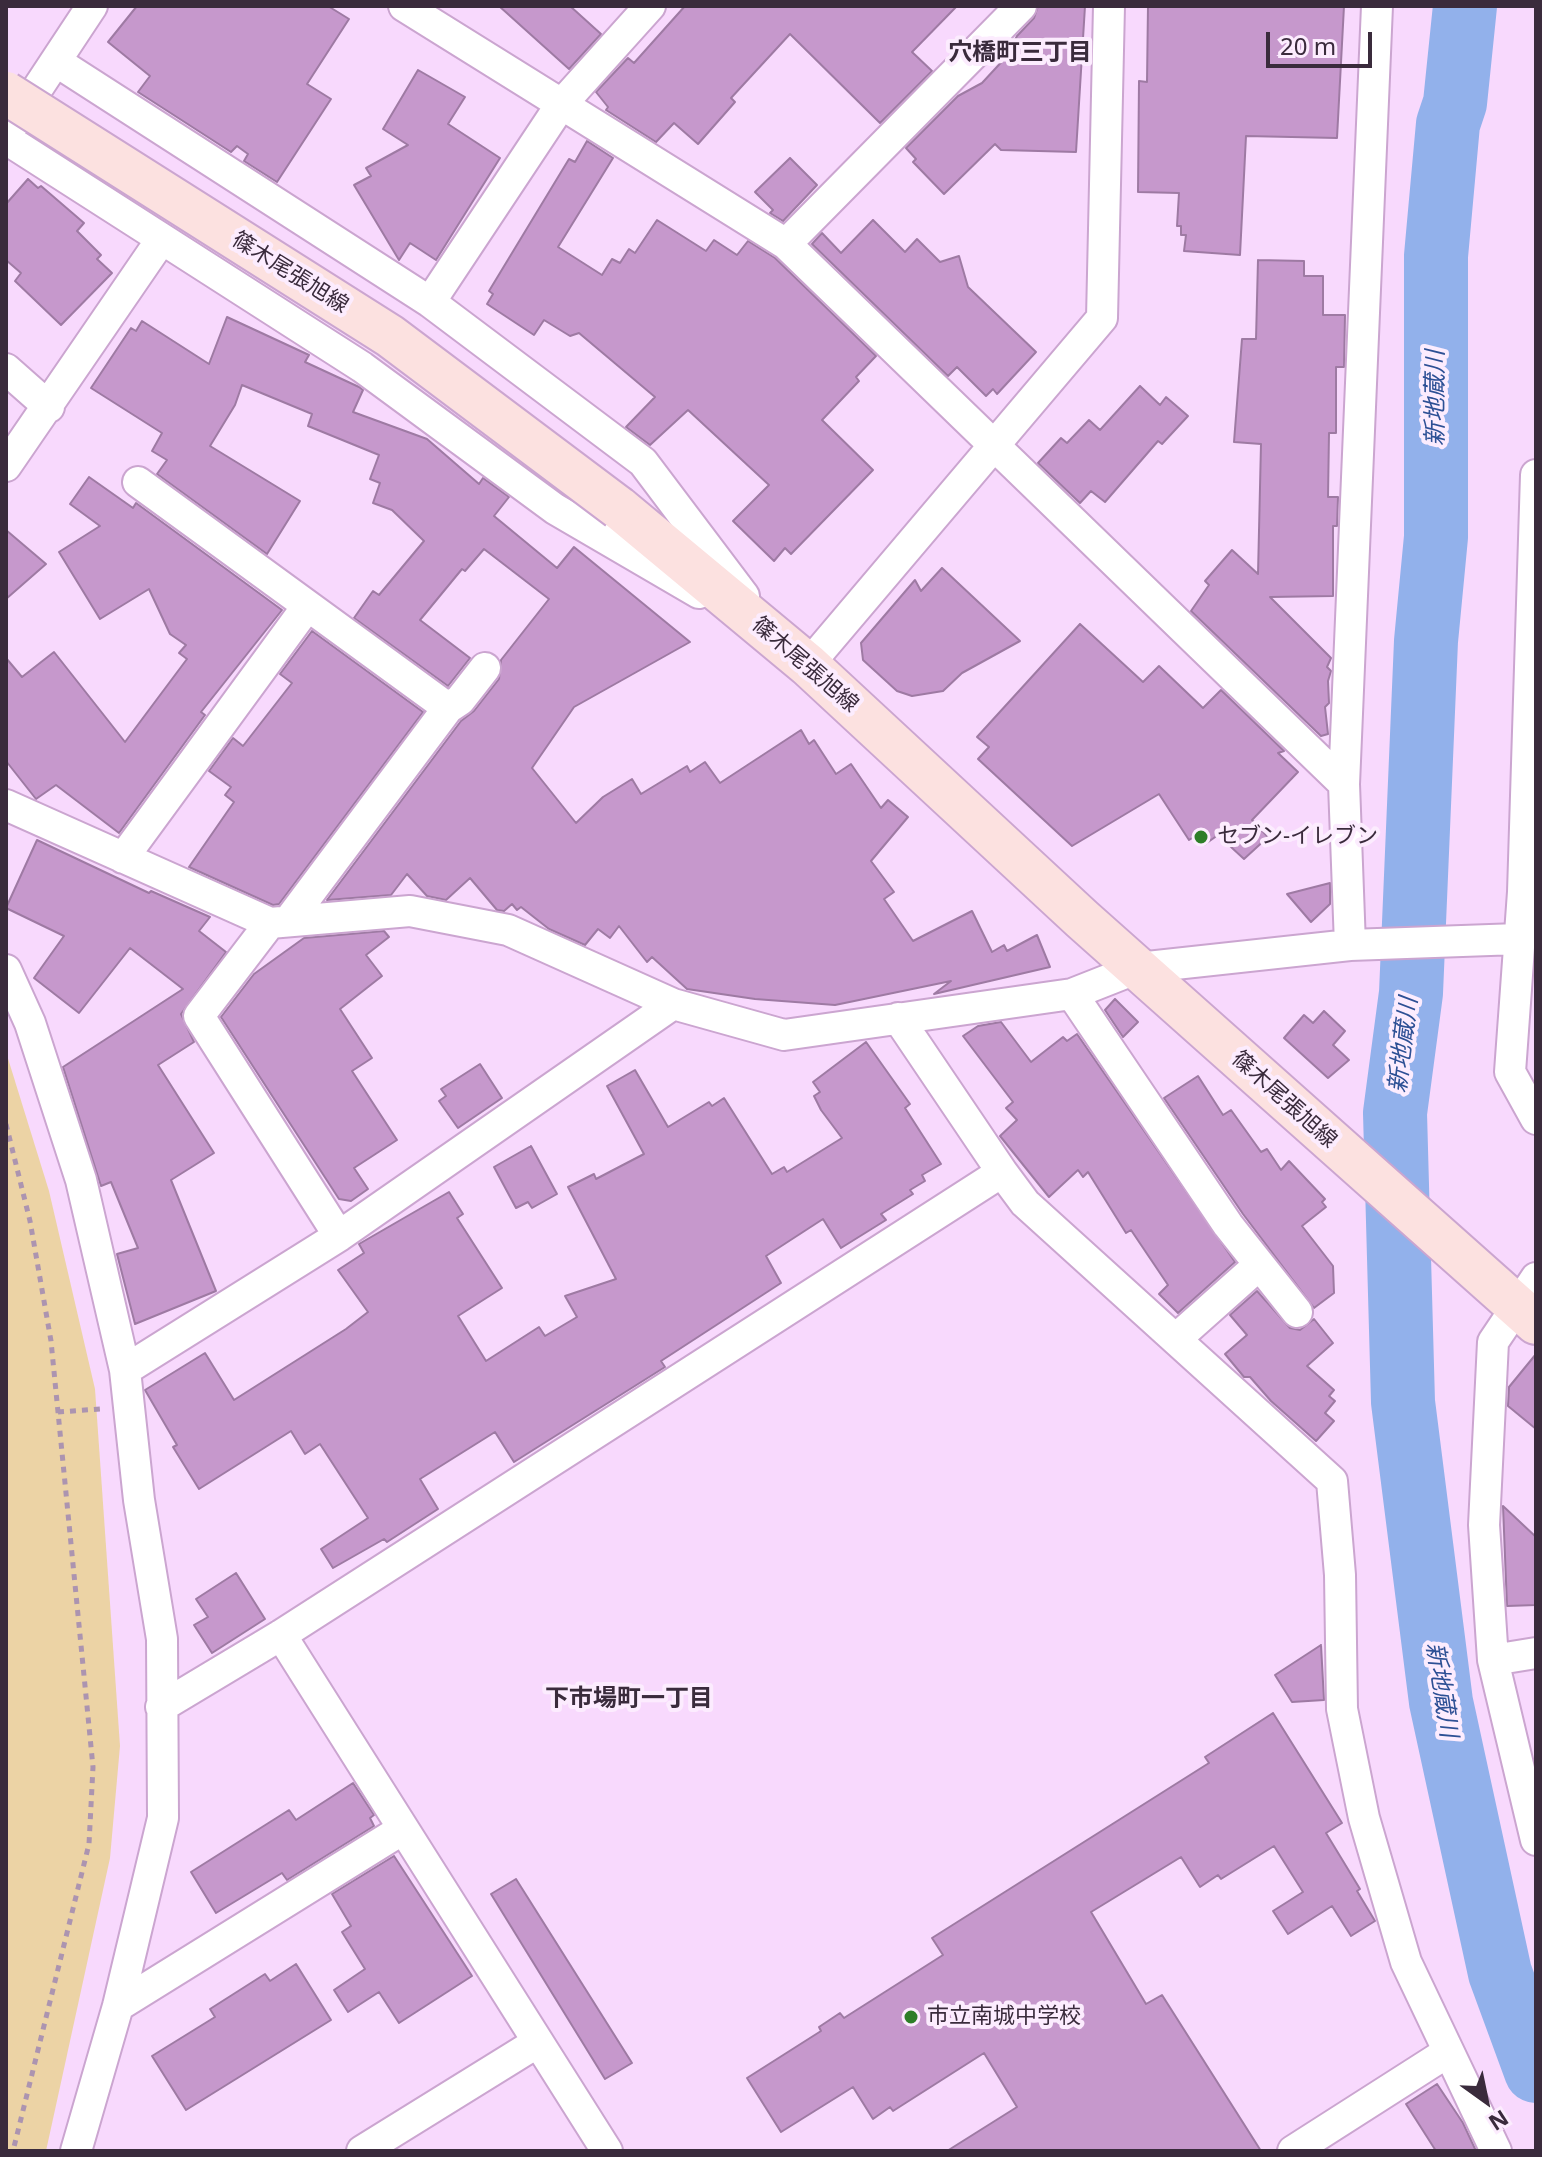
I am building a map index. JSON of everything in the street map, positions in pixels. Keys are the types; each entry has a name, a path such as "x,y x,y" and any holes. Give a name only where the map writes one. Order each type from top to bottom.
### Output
{"main road":[{"name":"篠木尾張旭線","path":"6,93 390,336 619,508 808,665 1354,1163 1521,1298"}],"street":[{"path":"92,6 6,138 362,367 555,509 774,636"},
{"path":"404,6 786,244 1344,784"},
{"path":"430,302 560,106 650,6"},
{"path":"786,244 1021,6"},
{"path":"808,665 1102,318 1109,6"},
{"path":"1361,944 1344,784 1377,6"},
{"path":"57,62 430,302 643,462 774,636"},
{"path":"6,466 161,240"},
{"path":"6,369 49,407"},
{"path":"1536,475 1530,892 1518,945 1510,1072 1536,1119"},
{"path":"138,482 306,608 448,708"},
{"path":"123,858 306,608"},
{"path":"339,1236 199,1016 280,921 448,708 460,700 485,668"},
{"path":"6,805 123,858 280,921 410,911 508,930 673,1004 784,1035 1072,994 1138,968 1361,944 1518,945"},
{"path":"6,970 30,1023 81,1180 125,1370 139,1500 162,1639 163,1818 118,2006 76,2151"},
{"path":"1072,994 1228,1225 1297,1312"},
{"path":"125,1370 339,1236 673,1004"},
{"path":"898,1018 1025,1203 1332,1481 1340,1575 1342,1709 1364,1818 1406,1962 1496,2151"},
{"path":"161,1707 281,1635 1002,1172"},
{"path":"1177,1338 1259,1265"},
{"path":"1521,1298 1493,1342 1484,1525 1493,1660 1536,1840"},
{"path":"281,1635 607,2151"},
{"path":"1493,1660 1536,1653"},
{"path":"118,2006 403,1829"},
{"path":"362,2151 538,2042"},
{"path":"1293,2151 1448,2052"}],"path":[{"path":"6,1124 30,1221 51,1341 93,1767 89,1844 13,2151"}],"shaded area":[{"path":"6,1052 49,1191 95,1389 120,1746 110,1858 46,2151 6,2151"}],"building":[{"path":"137,6 328,6 349,19 307,84 331,99 277,182 244,161 248,154 237,146 231,152 138,92 150,76 108,42"},
{"path":"499,6 570,6 601,34 569,69"},
{"path":"685,6 957,6 912,52 932,71 880,123 790,34 731,98 735,102 698,144 674,123 656,142 606,110 608,107 596,92 628,58 634,63"},
{"path":"1038,6 1085,6 1076,152 1001,150 995,144 944,194 913,162 916,159 906,148 958,96 982,83 1007,56 1017,36 1034,18"},
{"path":"1148,6 1344,6 1337,138 1246,136 1240,255 1184,251 1186,235 1181,235 1181,226 1177,226 1179,193 1138,192 1139,81 1147,82"},
{"path":"418,70 465,97 448,124 500,158 436,260 410,243 399,260 354,185 371,176 366,168 408,145 383,129"},
{"path":"587,141 613,158 558,247 602,275 612,259 620,263 629,249 635,253 657,220 706,251 714,240 737,255 748,241 775,258 876,356 856,377 859,381 822,420 873,470 791,554 785,548 774,561 733,521 769,485 688,410 650,445 626,427 655,397 579,333 570,336 544,320 534,335 487,304 493,294 489,291 569,159 575,162"},
{"path":"790,158 817,185 783,221 770,213 773,210 755,192"},
{"path":"28,179 38,188 41,186 84,223 77,231 101,255 97,259 112,273 61,325 15,281 21,273 6,260 6,204"},
{"path":"873,220 905,252 917,239 940,262 959,256 968,287 1036,352 997,394 993,389 986,396 957,367 948,376 812,244 822,233 841,253"},
{"path":"1258,260 1304,261 1304,276 1323,276 1323,315 1345,315 1344,367 1336,367 1336,433 1329,433 1328,497 1338,497 1337,526 1333,526 1333,596 1270,597 1331,658 1327,667 1331,671 1329,703 1325,707 1328,734 1321,736 1191,611 1209,585 1205,581 1232,550 1258,574 1261,444 1234,442 1242,339 1256,339"},
{"path":"227,317 309,355 305,362 359,387 363,390 353,412 427,439 479,484 483,478 509,497 494,516 557,568 574,547 690,642 574,707 532,768 576,823 603,797 632,779 641,794 687,766 690,772 705,762 720,783 801,730 809,744 814,740 836,774 851,764 881,808 888,800 908,817 871,861 894,892 884,899 913,941 972,911 992,952 1004,945 1007,951 1037,935 1050,967 934,994 951,981 835,1005 755,999 687,989 652,957 647,962 619,926 610,938 598,929 585,945 549,929 521,907 517,910 512,904 504,911 497,910 470,878 446,900 427,896 407,874 391,895 327,900 461,721 474,711 499,679 501,660 549,599 484,549 465,571 462,569 420,620 470,658 448,686 354,618 373,591 379,595 424,541 392,510 373,503 380,483 370,479 379,455 308,426 312,414 242,385 235,405 210,446 300,501 267,554 157,474 167,460 152,451 162,433 91,388 131,328 136,331 142,321 209,364"},
{"path":"1140,386 1160,405 1166,397 1188,416 1162,444 1158,441 1105,502 1091,491 1080,503 1038,463 1061,438 1067,443 1089,420 1100,430"},
{"path":"89,477 133,508 136,503 282,610 201,712 205,715 119,833 56,785 36,799 6,761 6,658 22,677 54,652 125,742 187,659 179,653 186,645 170,634 149,589 100,619 59,552 100,526 70,504"},
{"path":"6,530 46,564 6,599"},
{"path":"942,568 1020,641 962,673 943,691 912,696 897,691 863,660 861,643 915,580 921,591"},
{"path":"1080,624 1143,682 1159,666 1203,708 1221,690 1284,751 1278,753 1298,772 1252,820 1268,837 1244,859 1218,835 1204,845 1197,835 1189,840 1159,794 1072,846 978,759 989,747 977,737"},
{"path":"312,631 423,712 279,904 273,905 189,867 234,802 225,795 231,787 209,771 233,738 243,746 292,683 280,674"},
{"path":"37,840 149,893 151,891 210,917 199,931 226,952 181,1014 194,1042 158,1065 214,1153 171,1180 216,1291 135,1324 117,1254 138,1248 111,1182 101,1186 63,1067 183,989 130,948 79,1013 34,978 64,936 6,908"},
{"path":"1330,883 1330,904 1311,922 1287,894"},
{"path":"384,931 389,937 366,955 382,976 340,1009 372,1058 352,1071 397,1140 354,1168 368,1189 351,1201 339,1199 221,1017 254,974 304,938"},
{"path":"1115,999 1138,1022 1123,1037 1105,1010"},
{"path":"1324,1011 1345,1031 1333,1045 1349,1060 1328,1078 1284,1038 1304,1015 1313,1023"},
{"path":"1001,1022 1031,1062 1063,1037 1067,1041 1077,1034 1235,1262 1178,1313 1159,1294 1168,1285 1131,1230 1126,1233 1088,1172 1083,1177 1078,1170 1049,1197 1000,1136 1017,1120 1006,1108 1013,1102 963,1036 978,1026"},
{"path":"866,1042 910,1104 905,1108 941,1164 922,1175 925,1181 910,1190 913,1194 881,1214 886,1220 841,1248 823,1219 766,1256 781,1283 661,1361 665,1367 514,1462 495,1432 420,1479 438,1509 387,1542 384,1539 333,1568 321,1549 368,1518 320,1444 305,1454 291,1431 199,1489 173,1447 177,1445 145,1390 205,1353 234,1400 346,1329 368,1312 338,1270 364,1253 359,1244 449,1192 463,1214 457,1218 502,1288 458,1316 486,1361 539,1327 545,1336 577,1317 565,1296 616,1279 568,1187 594,1174 596,1179 644,1154 607,1086 635,1070 668,1127 709,1102 712,1106 724,1098 772,1174 784,1167 787,1172 842,1138 821,1110 814,1096 820,1092 813,1082"},
{"path":"480,1064 502,1098 458,1128 439,1101 446,1096 441,1089"},
{"path":"1198,1076 1223,1115 1231,1110 1261,1152 1267,1149 1281,1170 1289,1161 1325,1199 1322,1202 1326,1207 1302,1226 1333,1266 1334,1293 1314,1308 1243,1214 1164,1098"},
{"path":"531,1146 557,1194 532,1208 528,1202 516,1208 494,1167"},
{"path":"1257,1291 1290,1328 1300,1330 1314,1319 1333,1343 1307,1366 1334,1390 1329,1396 1335,1401 1325,1413 1334,1421 1316,1441 1271,1401 1250,1377 1244,1377 1225,1354 1247,1335 1230,1315"},
{"path":"1536,1354 1536,1429 1508,1406 1509,1387"},
{"path":"1503,1506 1536,1537 1536,1605 1507,1606"},
{"path":"236,1573 265,1619 212,1653 194,1625 208,1617 196,1599"},
{"path":"1321,1645 1324,1700 1292,1702 1275,1675"},
{"path":"1273,1713 1342,1823 1326,1833 1360,1889 1357,1891 1375,1921 1351,1936 1332,1906 1288,1934 1273,1911 1303,1892 1274,1846 1221,1879 1218,1875 1200,1887 1181,1857 1091,1912 1146,2004 1162,1995 1261,2151 947,2151 1017,2107 984,2053 893,2111 890,2107 873,2119 853,2087 781,2132 747,2078 821,2031 819,2027 840,2013 844,2018 943,1955 932,1938 1209,1763 1205,1757"},
{"path":"353,1783 374,1815 370,1818 374,1826 287,1880 282,1873 216,1913 191,1872 289,1810 296,1820"},
{"path":"394,1856 472,1976 399,2023 379,1992 348,2012 334,1990 365,1969 342,1932 351,1926 332,1894"},
{"path":"516,1879 632,2063 605,2079 491,1894"},
{"path":"296,1964 331,2020 186,2110 152,2056 215,2017 210,2009 265,1974 270,1981"},
{"path":"1437,2084 1463,2123 1476,2151 1436,2151 1406,2104"}],"waterway":[{"name":"新地蔵川","path":"1465,6 1455,103 1448,124 1436,256 1436,537 1426,641 1411,993 1395,1113 1403,1402 1441,1702 1500,1973 1536,2071"}],"place":[{"name":"セブン-イレブン","path":"1201,837"},
{"name":"市立南城中学校","path":"911,2017"}],"district":[{"name":"穴橋町三丁目","path":"1020,53"},
{"name":"下市場町一丁目","path":"629,1699"}]}
